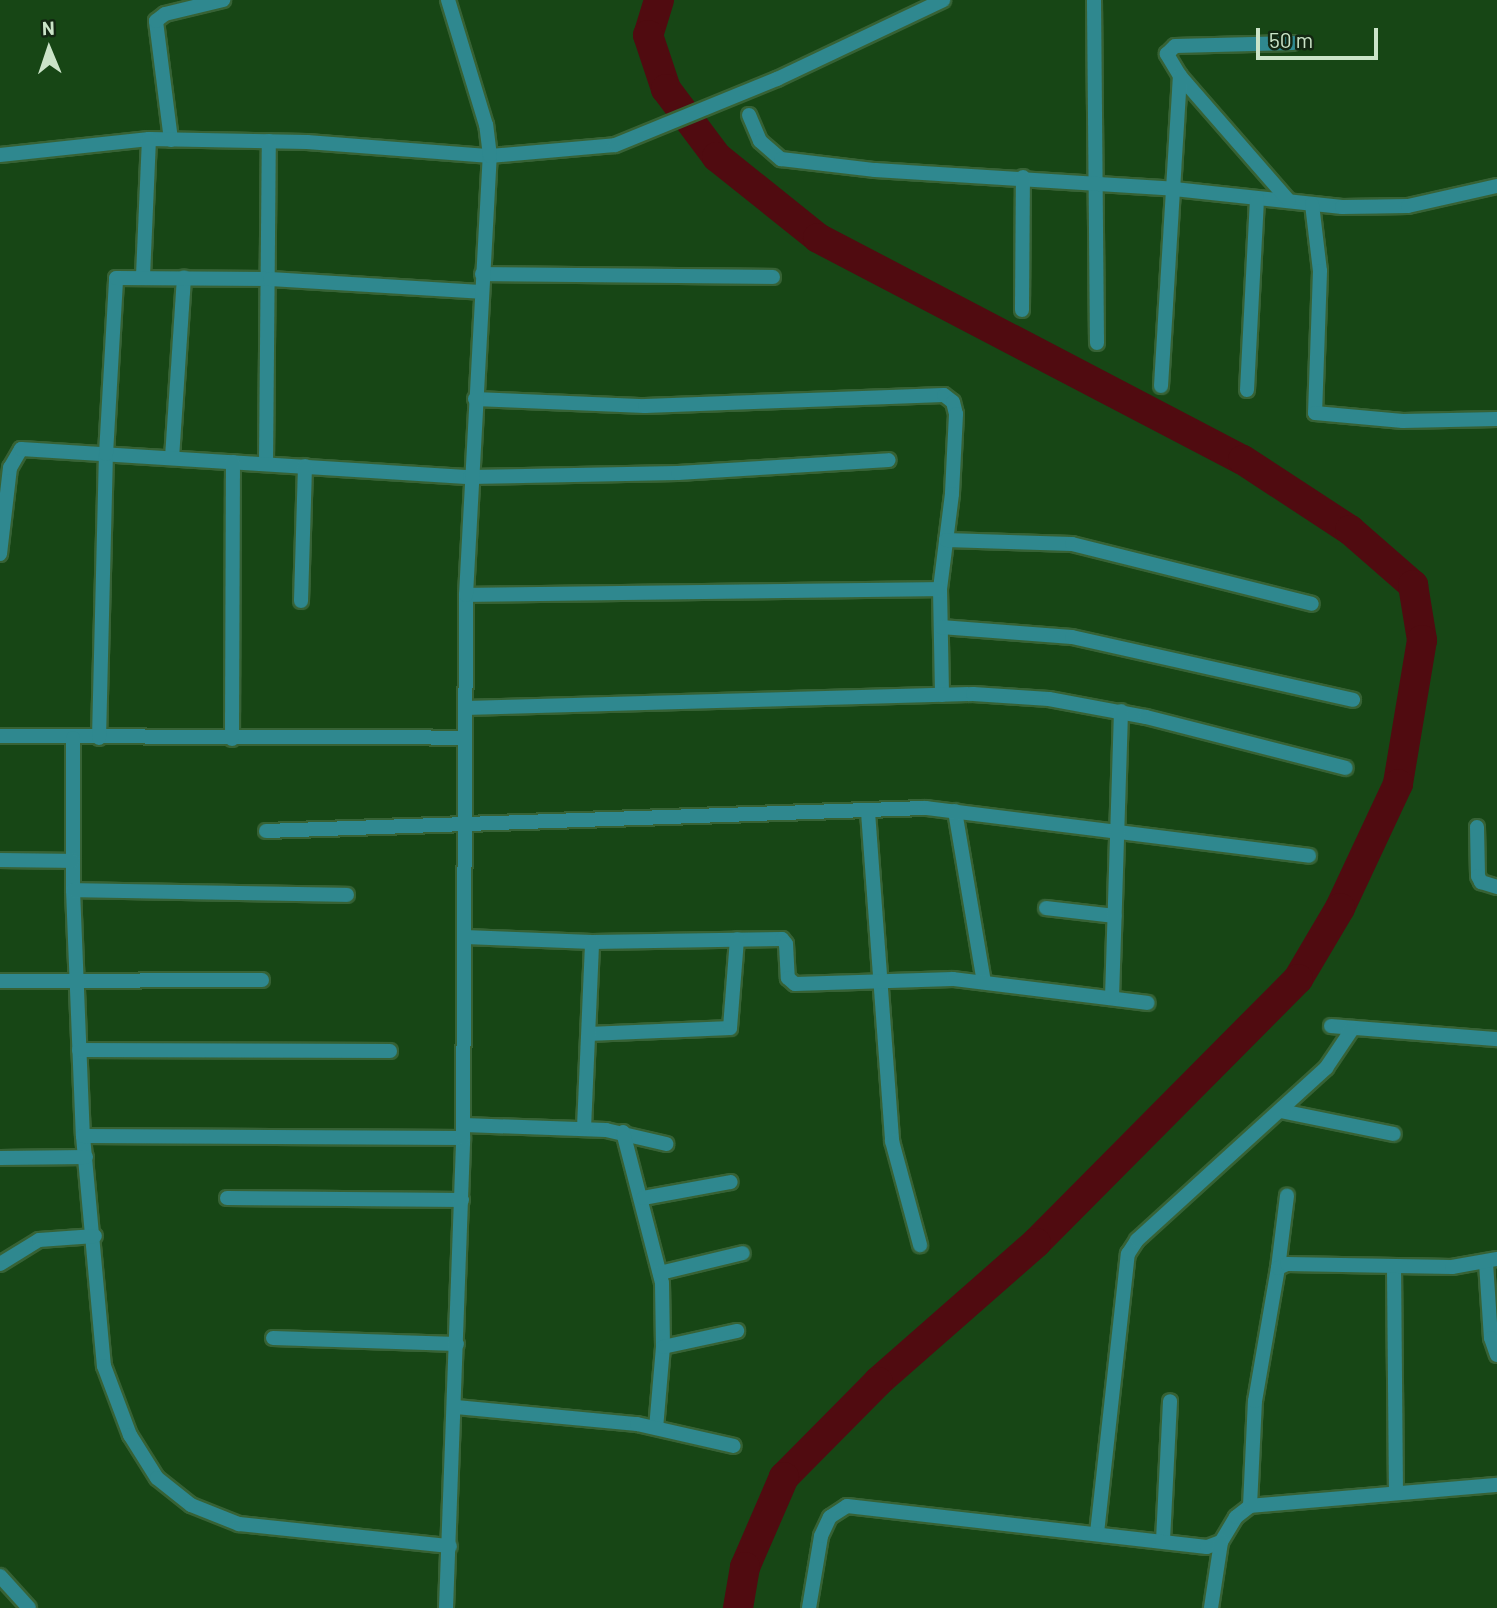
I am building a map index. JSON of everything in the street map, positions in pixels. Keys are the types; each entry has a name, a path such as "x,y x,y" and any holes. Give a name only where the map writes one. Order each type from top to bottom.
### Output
{"street":[{"path":"171,140 156,22 165,14 223,0"},
{"path":"446,1608 456,1407 462,1200 466,595 470,477 490,156 486,125 448,0"},
{"path":"0,155 149,139 269,141 490,156 588,150 640,138 777,79 943,0"},
{"path":"1094,0 1097,343"},
{"path":"1289,201 1180,76 1167,54 1174,46 1293,43"},
{"path":"1161,386 1180,76"},
{"path":"749,115 760,141 781,159 875,170 1023,177 1312,204 1408,206 1497,186"},
{"path":"143,275 149,139"},
{"path":"266,464 270,279 269,141"},
{"path":"1021,310 1023,177"},
{"path":"1247,390 1258,198"},
{"path":"1312,204 1320,271 1315,413 1404,421 1497,419"},
{"path":"482,274 773,277"},
{"path":"99,738 113,285 121,275 270,279 481,292"},
{"path":"172,458 184,277"},
{"path":"475,399 645,406 944,395 953,402 956,414 940,589 942,695"},
{"path":"0,554 16,452 106,454 470,477 678,473 889,460"},
{"path":"232,739 233,462"},
{"path":"301,601 305,466"},
{"path":"946,540 1072,544 1312,604"},
{"path":"466,595 940,589"},
{"path":"941,627 1072,637 1353,700"},
{"path":"465,708 942,695 1049,699 1121,711 1346,768"},
{"path":"1112,998 1121,711"},
{"path":"0,736 464,738"},
{"path":"73,738 73,890 83,1136 95,1236 104,1366 130,1435 157,1478 191,1505 239,1524 450,1546"},
{"path":"955,811 984,982"},
{"path":"266,831 955,811 1309,856"},
{"path":"868,812 892,1141 920,1245"},
{"path":"1477,827 1478,876 1481,882 1497,887"},
{"path":"0,860 73,860"},
{"path":"73,890 347,895"},
{"path":"1046,908 1115,916"},
{"path":"465,937 593,942 785,940 788,978 794,984 880,979 984,982 1148,1003"},
{"path":"589,1034 730,1028 737,939"},
{"path":"584,1128 593,942"},
{"path":"0,981 262,980"},
{"path":"1331,1026 1497,1039"},
{"path":"1097,1533 1128,1254 1137,1240 1326,1068 1353,1028"},
{"path":"79,1050 390,1051"},
{"path":"1281,1111 1394,1134"},
{"path":"83,1136 584,1128 623,1132 666,1144"},
{"path":"623,1132 643,1198 660,1273 663,1347 656,1428"},
{"path":"0,1157 86,1157"},
{"path":"643,1198 731,1182"},
{"path":"1251,1506 1255,1401 1278,1268 1287,1196"},
{"path":"227,1198 462,1200"},
{"path":"0,1264 39,1240 95,1236"},
{"path":"660,1273 743,1253"},
{"path":"1278,1268 1287,1264 1394,1266 1491,1261 1491,1338 1497,1355"},
{"path":"1394,1266 1396,1493"},
{"path":"663,1347 737,1331"},
{"path":"273,1338 457,1344"},
{"path":"1163,1540 1170,1401"},
{"path":"456,1407 572,1416 656,1428 734,1446"},
{"path":"1211,1608 1222,1542 1236,1517 1251,1506 1497,1485"},
{"path":"809,1608 821,1536 830,1517 847,1506 1207,1547 1222,1542"},
{"path":"0,1576 29,1608"}],"waterway":[{"path":"659,0 648,35 666,89 717,157 818,238 1243,460 1350,530 1413,585 1422,640 1398,784 1340,908 1298,979 1036,1243 878,1382 784,1477 745,1567 738,1608"}]}
